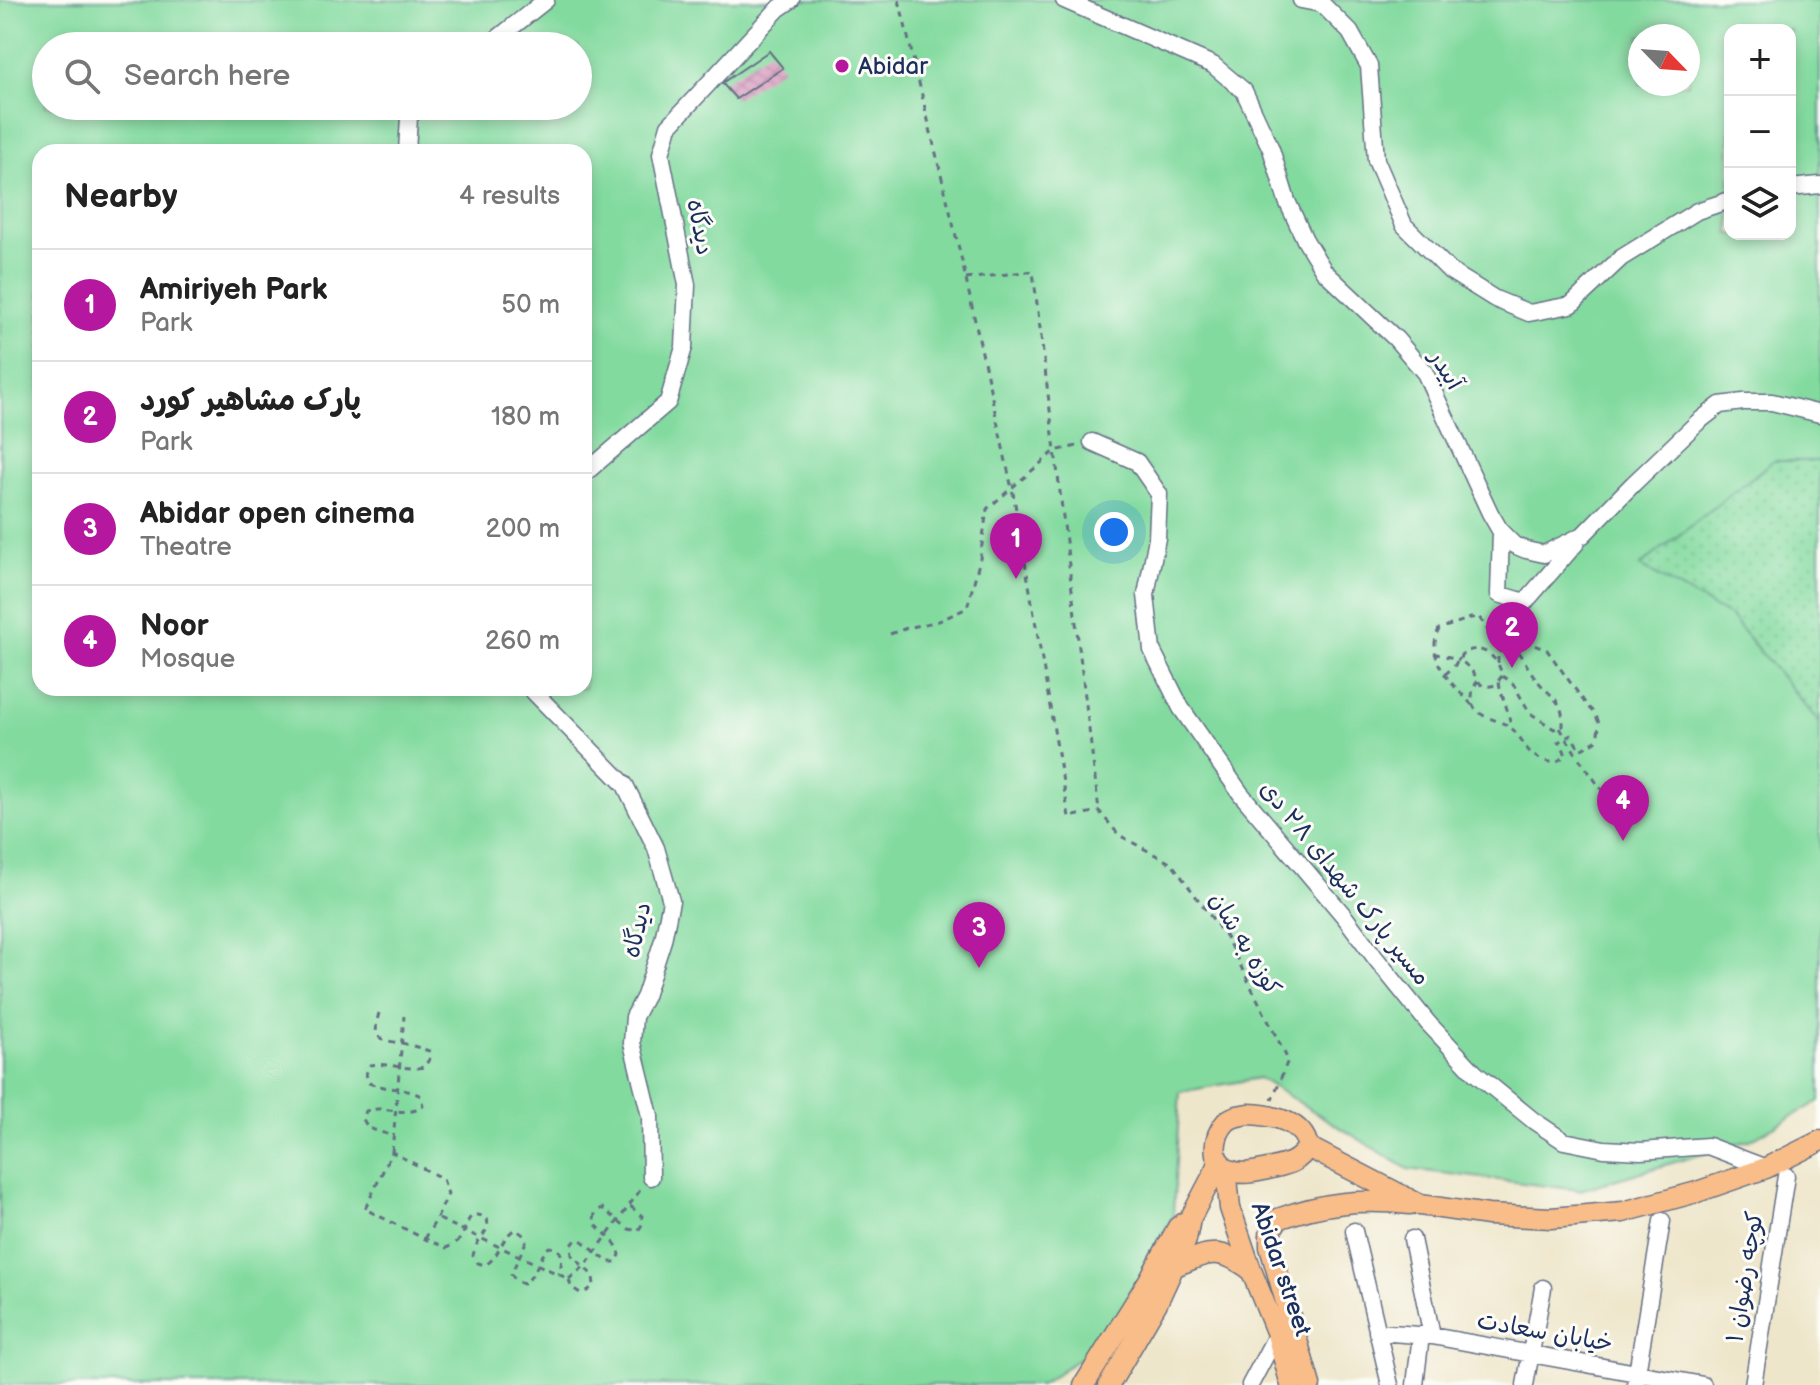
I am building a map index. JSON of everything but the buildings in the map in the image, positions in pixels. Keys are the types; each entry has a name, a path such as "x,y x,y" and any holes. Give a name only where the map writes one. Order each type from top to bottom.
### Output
{"main road":[{"path":"1265,1115 1298,1128 1306,1136 1308,1147 1300,1158 1242,1173 1223,1166 1215,1151 1215,1141 1226,1122 1236,1116 1265,1115"},
{"path":"1308,1147 1420,1205 1488,1215 1551,1218 1623,1212 1697,1192 1766,1168 1820,1141"},
{"path":"1109,1385 1157,1303 1186,1240 1190,1219 1223,1166"},
{"name":"Abidar street","path":"1223,1166 1230,1208 1277,1334 1291,1385"},
{"name":"Abidar street","path":"1310,1385 1270,1247 1270,1232 1278,1219 1334,1203 1365,1201 1420,1205"},
{"path":"1084,1385 1178,1227 1190,1219"},
{"path":"1173,1267 1201,1254 1214,1254 1233,1257 1251,1270"}],"street":[{"path":"506,32 546,0"},
{"name":"دیدگاه","path":"592,468 668,402 684,347 687,285 661,154 669,126 778,9 791,0"},
{"name":"آبیدر","path":"1064,0 1213,65 1244,91 1271,149 1287,201 1305,240 1324,271 1396,339 1425,373 1501,532"},
{"path":"1301,0 1322,4 1350,32 1369,66 1376,160 1404,225 1450,271 1495,299 1529,313 1571,305 1621,258 1697,211 1724,202"},
{"path":"407,144 409,120"},
{"path":"1796,187 1820,185"},
{"path":"1501,532 1499,594 1525,602 1583,535 1633,484 1720,405 1772,402 1820,414"},
{"name":"مسیر پارک شهدای ۲۸ دی","path":"1092,442 1137,462 1159,494 1157,538 1146,595 1152,650 1181,708 1241,794 1344,916 1428,1023 1475,1073 1564,1141 1604,1149 1641,1151 1708,1146 1766,1168"},
{"path":"1501,532 1514,545 1544,554 1583,535"},
{"name":"دیدگاه","path":"538,696 625,785 656,848 671,901 663,940 634,1017 632,1043 650,1116 651,1177"},
{"name":"کوچه رضوان ۱","path":"1753,1385 1786,1176"},
{"path":"1637,1379 1662,1221"},
{"path":"1354,1231 1390,1385"},
{"path":"1412,1239 1427,1336 1415,1385"},
{"path":"1525,1385 1543,1288"},
{"name":"خیابان سعادت","path":"1377,1332 1427,1336 1532,1353 1637,1379 1703,1385"},
{"path":"1250,1385 1277,1334"}],"path":[{"path":"899,0 966,279 1011,488 1069,817 1099,811 1033,271 966,279"},
{"path":"890,634 939,621 967,608 980,559 987,509 1055,451 1092,442"},
{"path":"1492,645 1499,594"},
{"path":"1513,648 1525,602"},
{"path":"1502,653 1492,645 1488,630 1479,617 1439,629 1436,633 1434,652 1460,695 1486,717 1510,726"},
{"path":"1498,663 1498,657 1518,643 1526,642 1547,650 1588,707 1596,713 1599,726 1596,741 1580,750 1571,735 1558,742 1566,756 1555,762 1547,762 1528,753 1510,726 1499,682 1502,676"},
{"path":"1445,674 1466,651 1477,649 1487,652 1494,656 1502,676 1512,682 1530,713 1554,729 1560,728 1564,723 1554,696 1538,683 1520,653 1513,648 1492,645"},
{"path":"1434,652 1444,658 1451,656 1459,660 1473,671 1482,685 1488,687 1499,682"},
{"path":"1474,707 1473,690 1478,681"},
{"path":"1560,728 1626,823"},
{"name":"کوزه به شان","path":"1099,811 1119,835 1172,864 1226,937 1288,1060 1265,1115"},
{"path":"379,1013 375,1026 378,1036 385,1042 429,1051 430,1058 424,1067 415,1069 381,1063 370,1065 366,1074 369,1083 412,1091 421,1096 423,1106 416,1111 373,1108 366,1111 363,1119 368,1128 393,1136"},
{"path":"404,1016 392,1152 365,1209 447,1248 459,1240 467,1221 481,1214 487,1218 489,1225 476,1245 473,1256 478,1263 485,1265 493,1261 508,1234 514,1230 520,1232 526,1242 511,1274 518,1282 524,1284 533,1276 549,1247 560,1250 559,1274"},
{"path":"392,1152 443,1179 448,1194 425,1239"},
{"path":"569,1279 585,1266 651,1177"},
{"path":"437,1218 569,1279 571,1287 580,1293 594,1286 593,1276 572,1255 571,1246 576,1240 581,1240 608,1262 616,1262 620,1255 618,1246 594,1222 595,1213 602,1208 629,1229 638,1231 643,1223 642,1216 629,1205"}],"green space":[{"path":"0,0 1820,0 1820,1101 1750,1140 1580,1190 1408,1169 1259,1078 1180,1092 1173,1215 1111,1337 1040,1385 0,1385"},
{"path":"1773,461 1820,461 1820,723 1731,617 1640,566"}],"place":[{"name":"Abidar","path":"842,66"},
{"name":"Amiriyeh Park","path":"1016,579"},
{"name":"پارک مشاهیر کورد","path":"1512,668"},
{"name":"Noor","path":"1623,841"},
{"name":"Abidar open cinema","path":"979,968"}]}
